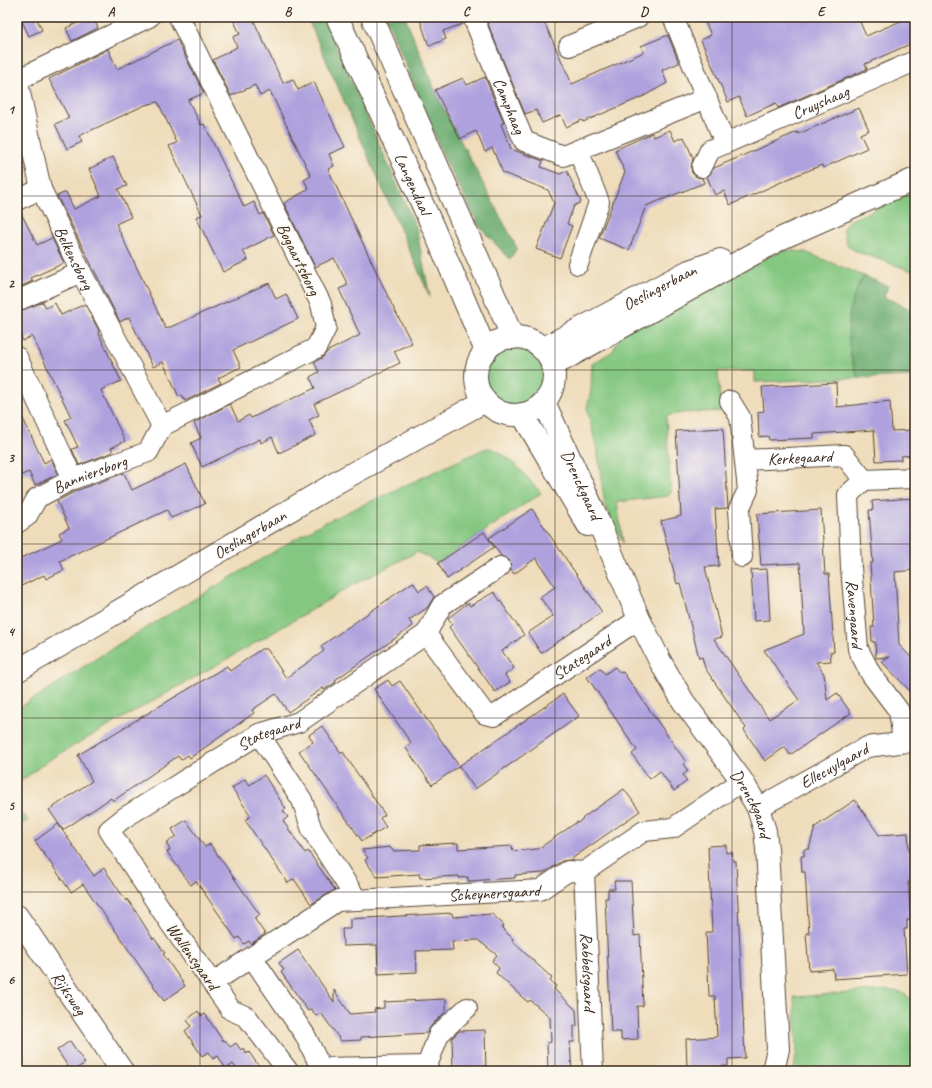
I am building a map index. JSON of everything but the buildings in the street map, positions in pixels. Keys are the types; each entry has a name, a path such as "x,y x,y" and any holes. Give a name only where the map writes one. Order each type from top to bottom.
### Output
{"street":[{"path":"17,80 149,17"},
{"name":"Bogaartsborg","path":"162,426 316,348 326,328 321,304 180,17"},
{"name":"Langendaal","path":"337,17 432,225 486,351"},
{"name":"Langendaal","path":"372,17 513,338"},
{"name":"Camphaag","path":"473,17 524,141 563,156 707,98"},
{"path":"569,46 638,17"},
{"path":"673,17 725,143"},
{"name":"Cruyshaag","path":"702,167 710,150 915,61"},
{"name":"Belkensborg","path":"17,80 42,189 81,272 162,426"},
{"path":"578,150 599,202 578,264"},
{"name":"Oeslingerbaan","path":"547,357 782,238 915,178"},
{"path":"17,200 42,189"},
{"path":"17,301 81,272"},
{"path":"513,338 526,339 547,357 553,385 544,402 535,409 522,414 505,414 495,410 485,401 478,390 476,379 480,360 486,351 496,343 513,338"},
{"path":"17,357 73,479"},
{"name":"Oeslingerbaan","path":"17,671 341,480 485,401"},
{"name":"Kerkegaard","path":"730,401 740,417 748,490 739,509 742,557"},
{"name":"Drenckgaard","path":"544,402 594,511 639,619 660,661 683,701 742,781 758,808 765,831 767,849 778,1049 773,1071"},
{"name":"Drenckgaard","path":"522,414 582,517 618,569"},
{"name":"Banniersborg","path":"17,523 27,516 37,498 73,479 148,452 162,426"},
{"name":"Kerkegaard","path":"745,460 844,455 864,480"},
{"path":"864,480 915,478"},
{"name":"Ravengaard","path":"864,480 848,495 851,567 858,649 871,674 899,711 909,742"},
{"name":"Stategaard","path":"109,830 124,818 259,734 298,722 426,634 442,605 500,567"},
{"name":"Stategaard","path":"426,634 485,714 494,716 639,619"},
{"path":"259,734 302,800 312,830 357,900"},
{"name":"Ellecuylgaard","path":"758,808 867,747 909,742"},
{"path":"584,872 644,831 673,828 742,781"},
{"name":"Wallensgaard","path":"109,830 113,839 231,1010 247,1017 288,1071"},
{"name":"Scheynersgaard","path":"212,983 337,901 540,890 568,871 584,872"},
{"name":"Rabbelsgaard","path":"584,872 593,1071"},
{"name":"Rijksweg","path":"17,916 122,1071"},
{"path":"252,957 305,1034 318,1069 426,1068 439,1034 467,1008"}],"green space":[{"path":"307,17 323,17 416,227 430,297"},
{"path":"386,17 405,17 439,100 517,248 510,260 480,227 446,162"},
{"path":"915,192 915,272 855,251 847,245 843,229 848,221"},
{"path":"782,250 805,252 864,276 858,285 850,356 858,378 755,382 755,371 718,371 721,411 682,413 666,416 671,493 668,496 617,502 623,543 605,506 598,454 587,408 591,390 592,364 613,351 621,334"},
{"path":"864,276 888,286 884,297 915,311 915,376 858,378 850,352 848,326 852,301"},
{"path":"509,347 521,347 532,352 540,360 545,371 543,389 532,402 521,407 509,407 498,402 490,394 485,383 485,371 490,360 498,352"},
{"path":"490,448 498,451 511,461 541,493 438,563 417,552 353,585 264,638 49,760 17,784 17,709 119,644 317,526 484,449"},
{"path":"17,809 28,820 17,828"},
{"path":"886,990 901,992 915,1001 915,1071 794,1071 797,1047 794,997"}]}
